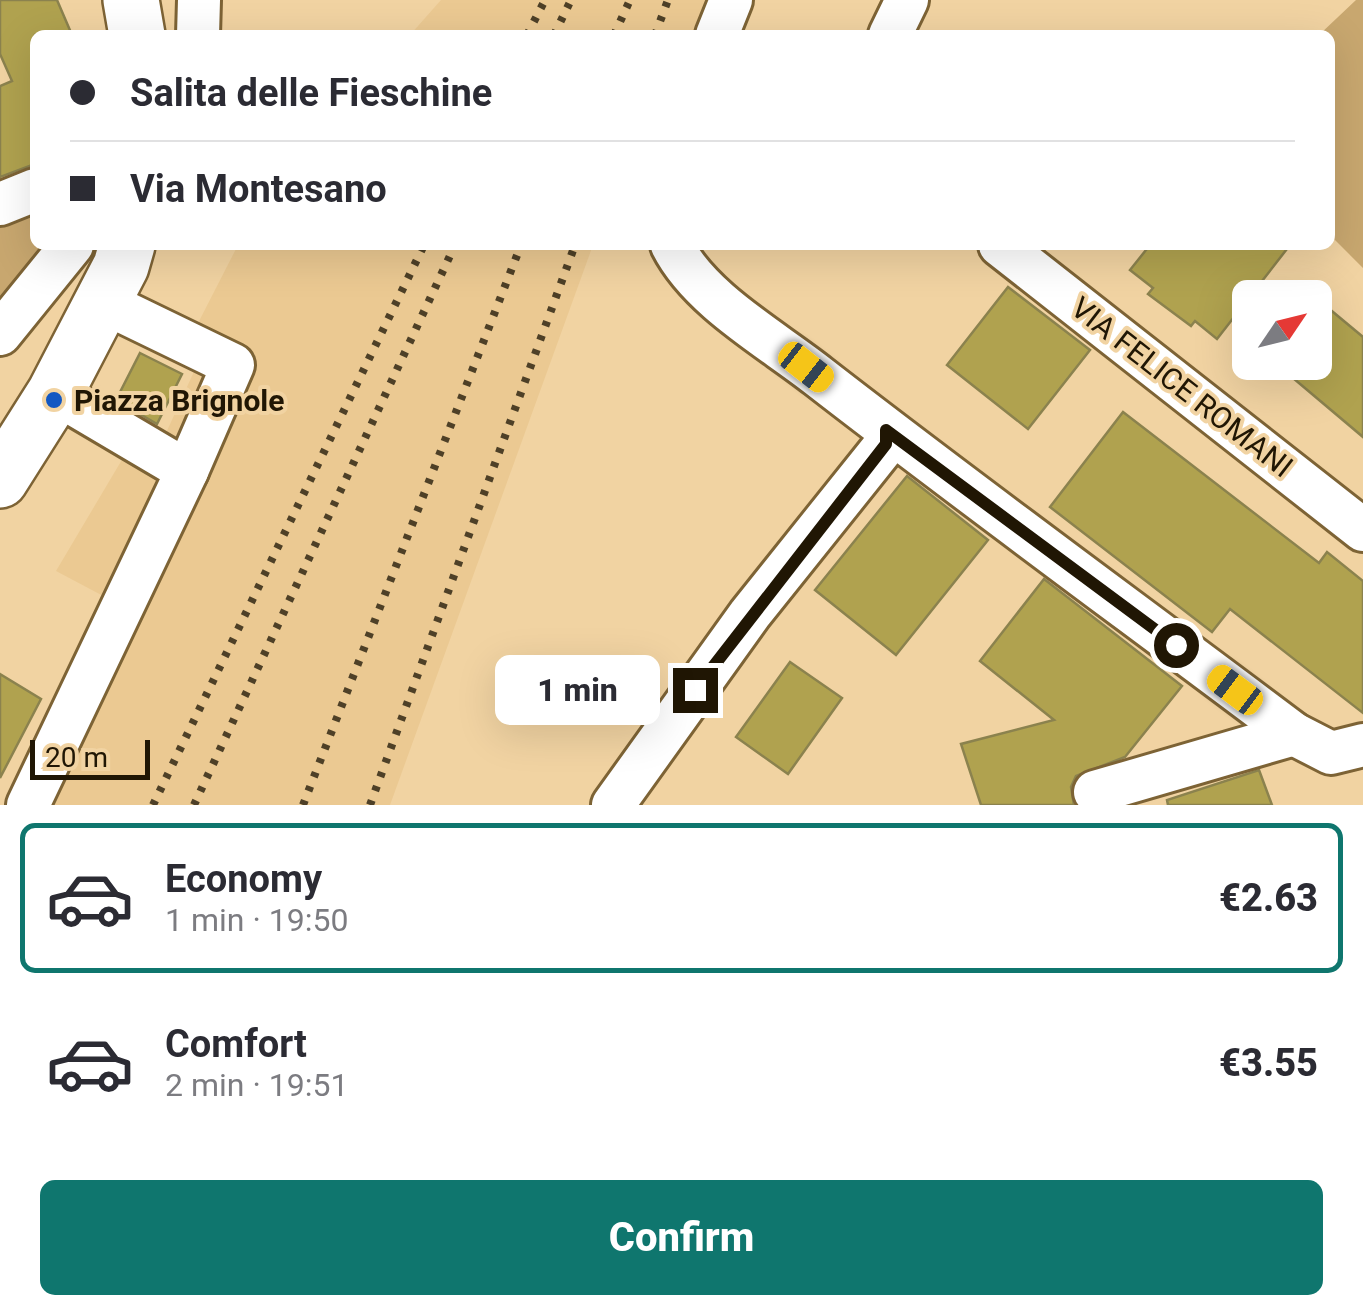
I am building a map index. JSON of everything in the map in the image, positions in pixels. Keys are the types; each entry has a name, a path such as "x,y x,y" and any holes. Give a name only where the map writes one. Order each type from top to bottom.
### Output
{"main road":[{"path":"131,0 135,30"},
{"path":"0,480 55,393 103,302 125,250"}],"street":[{"path":"198,30 200,0"},
{"path":"719,30 731,0"},
{"path":"892,30 907,0"},
{"path":"0,204 30,192"},
{"path":"0,334 68,250"},
{"path":"674,250 719,299 886,430 1294,734 1331,753 1363,745"},
{"name":"VIA FELICE ROMANI","path":"1006,250 1363,530"},
{"path":"28,805 233,365 103,302"},
{"path":"55,393 187,470"},
{"path":"613,805 750,614 886,444 886,430"},
{"path":"1095,792 1294,734"}],"shaded area":[{"path":"441,0 720,0 710,30 414,30"},
{"path":"1356,0 1363,0 1363,268 1335,240 1335,30 1324,30"},
{"path":"30,204 30,250 50,250 0,313 0,215"},
{"path":"235,250 591,250 390,805 7,805 107,598 56,571 123,458 124,415 166,433 197,365 193,333"}],"building":[{"path":"0,0 57,0 70,30 30,30 30,166 0,177 0,86 12,81 0,54"},
{"path":"1146,250 1286,250 1263,280 1232,280 1232,320 1217,339 1195,321 1191,326 1148,294 1153,288 1130,270"},
{"path":"1008,287 1090,350 1028,429 947,365"},
{"path":"1332,311 1363,337 1363,437 1295,380 1332,380"},
{"path":"140,353 182,374 157,424 116,400"},
{"path":"1123,412 1319,563 1327,552 1363,581 1363,713 1230,609 1212,632 1050,507"},
{"path":"907,476 988,540 896,655 815,590"},
{"path":"1044,579 1182,686 1125,757 1076,776 1071,787 1074,805 981,805 961,744 1054,720 980,661"},
{"path":"790,662 842,698 788,774 736,737"},
{"path":"0,674 41,699 0,778"},
{"path":"1259,770 1272,805 1168,805 1167,800"}],"railway":[{"path":"530,30 545,0"},
{"path":"556,30 571,0"},
{"path":"616,30 630,0"},
{"path":"657,30 668,0"},
{"path":"153,805 422,250"},
{"path":"194,805 453,250"},
{"path":"303,805 519,250"},
{"path":"370,805 573,250"}],"place":[{"name":"Piazza Brignole","path":"54,400"}],"route":[{"path":"695,690 750,614 886,444 886,430 1176,645"}]}
